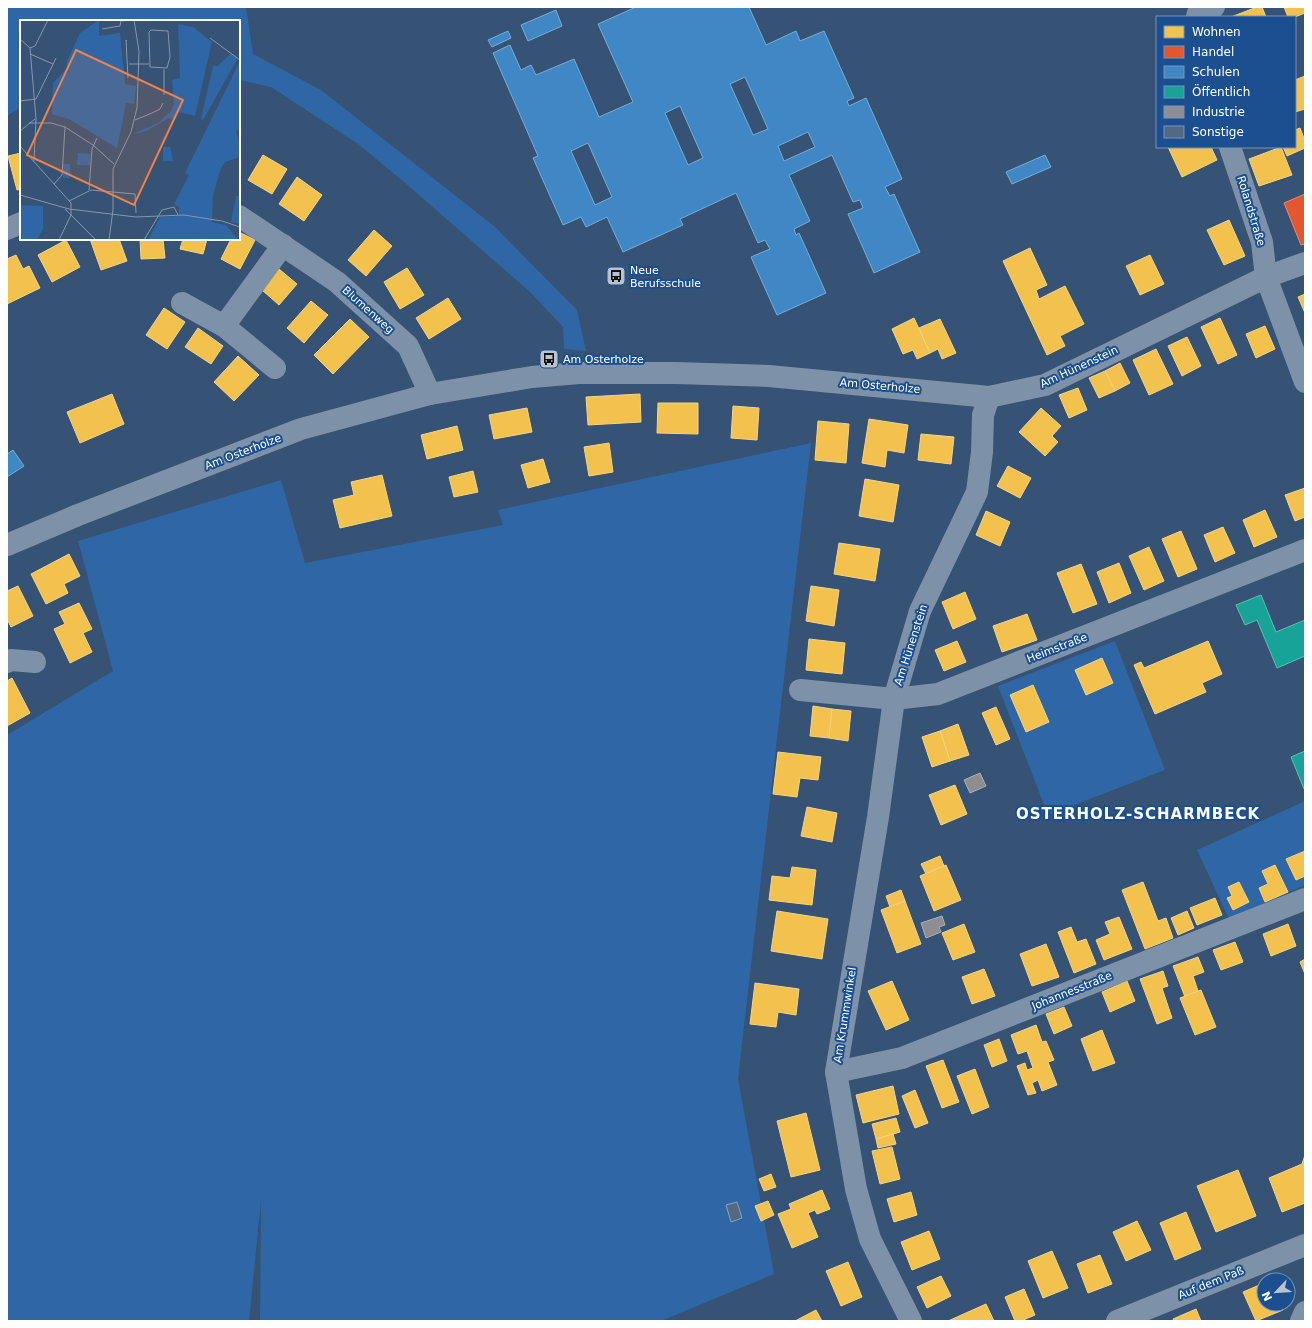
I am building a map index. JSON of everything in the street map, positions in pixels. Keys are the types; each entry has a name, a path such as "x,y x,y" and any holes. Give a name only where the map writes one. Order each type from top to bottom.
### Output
{"street":[{"path":"1197,16 1198,13 1214,7"},
{"name":"Rolandstraße","path":"1230,148 1262,242 1266,277 1305,382"},
{"name":"Blumenweg","path":"240,217 337,282 408,346 430,394"},
{"path":"7,229 20,223"},
{"path":"224,326 283,245"},
{"name":"Am Hünenstein","path":"894,699 920,611 977,492 982,452 983,415 989,397 1045,385 1266,277 1305,263"},
{"path":"182,303 224,326 275,368"},
{"name":"Am Osterholze","path":"7,545 78,515 301,429 430,394 532,377 579,373 676,373 769,376 989,397"},
{"name":"Heimstraße","path":"800,690 894,699 938,694 1305,550"},
{"path":"7,662 11,660 35,662"},
{"name":"Am Krummwinkel","path":"894,699 877,824 836,1072 856,1189 870,1239 910,1321"},
{"name":"Johannesstraße","path":"836,1072 902,1058 1305,899"},
{"name":"Auf dem Paß","path":"1117,1321 1305,1245"},
{"path":"1301,1321 1305,1312"}],"shaded area":[{"path":"7,7 246,7 253,54 321,90 494,226 577,310 586,351 564,349 563,327 530,292 358,144 271,87 240,80 240,20 20,20 20,108 7,116"},
{"path":"811,443 738,1079 774,1274 661,1321 260,1321 261,1201 249,1321 7,1321 7,735 113,671 78,541 281,480 305,563 503,525 498,510"},
{"path":"1115,641 1165,770 1048,815 998,686"},
{"path":"1305,801 1305,885 1229,919 1197,850"}],"building: Wohnen":[{"path":"1257,7 1262,7 1266,16 1234,16"},
{"path":"1284,7 1305,7 1305,13 1296,17 1288,16"},
{"path":"1305,76 1305,109 1296,112 1296,80"},
{"path":"1300,128 1305,141 1305,148 1287,156 1283,148 1296,148 1296,130"},
{"path":"1168,148 1211,148 1217,160 1182,177"},
{"path":"1281,148 1292,175 1259,186 1249,159"},
{"path":"20,153 20,189 17,190 8,156"},
{"path":"263,155 287,169 272,194 248,180"},
{"path":"297,177 322,195 304,221 279,204"},
{"path":"1229,220 1245,256 1224,265 1207,230"},
{"path":"374,230 392,246 366,276 348,260"},
{"path":"240,232 255,240 240,269 221,259 230,240 240,240"},
{"path":"66,240 80,267 52,282 38,255"},
{"path":"90,240 119,240 127,261 101,270"},
{"path":"140,240 163,240 165,258 141,259"},
{"path":"183,240 207,240 203,254 180,249"},
{"path":"1030,248 1047,285 1036,290 1039,299 1065,286 1084,324 1060,336 1065,346 1047,355 1003,261"},
{"path":"16,255 23,269 29,266 40,288 7,304 7,259"},
{"path":"1150,255 1164,284 1140,295 1126,266"},
{"path":"407,268 424,295 400,309 384,282"},
{"path":"279,269 297,284 279,305 262,290"},
{"path":"1305,294 1305,313 1298,297"},
{"path":"448,298 461,319 429,339 416,318"},
{"path":"311,301 328,315 304,343 287,328"},
{"path":"164,308 185,322 167,349 146,335"},
{"path":"914,318 930,353 917,359 913,350 903,354 892,329"},
{"path":"1220,318 1237,355 1218,364 1201,327"},
{"path":"350,319 369,337 333,374 314,355"},
{"path":"940,319 956,353 942,359 938,349 930,353 919,328"},
{"path":"1265,326 1275,349 1256,358 1246,334"},
{"path":"198,328 223,346 211,364 185,347"},
{"path":"1187,337 1201,366 1182,376 1168,346"},
{"path":"1156,349 1173,384 1149,395 1133,360"},
{"path":"238,356 259,375 234,401 214,382"},
{"path":"1120,363 1130,383 1115,391 1105,371"},
{"path":"1105,371 1115,391 1099,398 1089,378"},
{"path":"1078,388 1087,410 1069,418 1059,395"},
{"path":"112,394 124,424 80,443 67,412"},
{"path":"640,394 641,422 588,425 586,397"},
{"path":"658,403 698,403 698,434 657,433"},
{"path":"733,406 759,408 757,440 731,438"},
{"path":"527,408 532,432 494,439 489,415"},
{"path":"1041,408 1061,426 1052,436 1058,442 1045,456 1019,432"},
{"path":"869,419 908,425 904,453 887,450 885,467 862,463"},
{"path":"818,421 849,424 846,463 815,460"},
{"path":"457,426 463,450 427,459 421,435"},
{"path":"921,434 954,437 951,464 918,460"},
{"path":"609,443 613,472 589,476 584,447"},
{"path":"543,459 550,482 528,488 521,465"},
{"path":"1008,466 1031,478 1020,498 997,486"},
{"path":"473,471 478,492 454,497 449,477"},
{"path":"382,475 392,516 340,528 333,500 354,495 351,482"},
{"path":"865,479 899,485 893,522 859,516"},
{"path":"1305,488 1305,517 1295,521 1285,495"},
{"path":"1265,510 1277,537 1254,547 1243,520"},
{"path":"986,511 1010,522 1000,546 976,535"},
{"path":"1223,527 1235,553 1215,562 1204,535"},
{"path":"1181,531 1197,569 1178,577 1162,539"},
{"path":"839,543 880,549 875,581 834,574"},
{"path":"1149,547 1164,581 1144,590 1129,556"},
{"path":"69,554 80,576 64,584 68,593 46,604 31,574"},
{"path":"1119,563 1131,593 1109,603 1097,572"},
{"path":"1081,564 1097,604 1073,613 1057,573"},
{"path":"18,586 33,616 11,627 7,619 7,591"},
{"path":"811,586 839,590 834,626 806,621"},
{"path":"965,592 976,619 953,629 942,602"},
{"path":"79,603 92,629 83,633 92,652 70,663 54,629 65,624 59,612"},
{"path":"1027,614 1037,640 1002,652 993,626"},
{"path":"809,639 845,643 842,674 806,670"},
{"path":"957,641 966,662 944,671 935,650"},
{"path":"1208,641 1222,674 1202,683 1206,692 1155,714 1134,665 1141,662 1144,668"},
{"path":"1102,658 1113,683 1086,695 1075,670"},
{"path":"12,678 30,713 7,726 7,681"},
{"path":"1033,685 1049,722 1026,732 1010,695"},
{"path":"813,706 832,709 829,738 810,736"},
{"path":"996,707 1010,739 996,745 982,713"},
{"path":"832,709 851,711 848,741 829,738"},
{"path":"958,724 969,755 950,761 940,731"},
{"path":"940,731 950,761 932,767 922,737"},
{"path":"778,752 821,757 818,780 800,778 797,797 773,794"},
{"path":"955,785 967,814 941,825 929,795"},
{"path":"807,807 837,813 832,842 801,836"},
{"path":"1305,851 1305,876 1296,880 1286,859"},
{"path":"940,856 944,866 926,874 921,864"},
{"path":"946,865 961,900 934,911 920,876"},
{"path":"1275,865 1288,892 1265,902 1259,888 1268,884 1262,871"},
{"path":"792,867 816,870 812,905 769,900 772,876 790,878"},
{"path":"1143,882 1158,921 1166,918 1173,938 1145,949 1122,890"},
{"path":"1239,882 1249,902 1233,910 1227,898 1232,896 1228,887"},
{"path":"901,890 905,901 890,907 886,896"},
{"path":"1215,898 1222,915 1197,925 1190,908"},
{"path":"905,901 921,944 897,953 881,910"},
{"path":"777,911 828,919 822,959 771,951"},
{"path":"1187,911 1194,928 1178,935 1171,918"},
{"path":"1119,917 1132,949 1104,960 1096,940 1110,934 1105,922"},
{"path":"964,924 975,952 953,960 942,933"},
{"path":"1288,924 1296,946 1271,956 1263,934"},
{"path":"1071,927 1077,942 1086,939 1096,964 1074,973 1058,932"},
{"path":"1235,942 1243,962 1221,970 1213,950"},
{"path":"1046,944 1059,977 1032,986 1020,954"},
{"path":"1198,957 1204,972 1193,976 1198,991 1185,997 1173,966"},
{"path":"1305,959 1305,974 1300,962"},
{"path":"984,969 995,996 972,1004 962,977"},
{"path":"1163,971 1168,986 1162,988 1172,1018 1157,1024 1140,979"},
{"path":"892,981 909,1020 886,1030 868,991"},
{"path":"1127,981 1135,1001 1110,1012 1102,992"},
{"path":"755,983 799,989 796,1015 778,1012 776,1027 750,1024"},
{"path":"1201,990 1216,1027 1195,1035 1180,998"},
{"path":"1064,1007 1072,1026 1054,1034 1046,1014"},
{"path":"1036,1025 1042,1042 1046,1041 1054,1060 1048,1062 1057,1085 1042,1091 1038,1080 1032,1083 1036,1093 1028,1095 1017,1066 1025,1063 1027,1070 1033,1068 1027,1051 1018,1054 1011,1035"},
{"path":"1102,1030 1115,1063 1093,1071 1081,1039"},
{"path":"999,1039 1007,1061 992,1067 984,1045"},
{"path":"943,1060 959,1102 942,1108 926,1066"},
{"path":"975,1069 989,1107 972,1114 957,1076"},
{"path":"893,1086 899,1114 863,1123 856,1095"},
{"path":"915,1090 928,1123 915,1128 902,1096"},
{"path":"806,1113 820,1170 791,1177 777,1121"},
{"path":"896,1118 900,1132 876,1139 872,1124"},
{"path":"893,1134 896,1144 878,1148 876,1139"},
{"path":"892,1147 900,1179 880,1184 872,1151"},
{"path":"1305,1155 1305,1203 1282,1212 1269,1178 1302,1164"},
{"path":"1238,1170 1256,1216 1216,1232 1197,1186"},
{"path":"771,1174 776,1187 764,1191 759,1179"},
{"path":"822,1190 830,1209 817,1214 815,1210 808,1213 818,1237 792,1248 778,1214 791,1209 789,1204"},
{"path":"911,1192 917,1215 894,1222 887,1199"},
{"path":"768,1201 774,1215 761,1221 755,1206"},
{"path":"1186,1212 1201,1249 1175,1260 1160,1223"},
{"path":"1137,1221 1151,1250 1126,1261 1113,1232"},
{"path":"929,1231 940,1259 912,1270 901,1242"},
{"path":"1052,1251 1068,1288 1043,1298 1028,1261"},
{"path":"1100,1255 1112,1284 1088,1293 1077,1264"},
{"path":"848,1262 862,1297 841,1306 826,1271"},
{"path":"941,1276 951,1296 927,1308 917,1287"},
{"path":"1256,1286 1256,1312 1278,1312 1256,1321 1243,1292"},
{"path":"1024,1289 1035,1315 1021,1321 1015,1321 1005,1297"},
{"path":"986,1304 994,1321 948,1321"},
{"path":"1196,1309 1201,1321 1174,1321 1173,1319"},
{"path":"816,1310 822,1321 795,1321"}],"building: Handel":[{"path":"1305,194 1305,244 1301,245 1284,203"}],"building: Schulen":[{"path":"636,7 749,7 766,45 796,31 800,41 824,31 854,98 847,101 849,106 866,98 902,179 885,187 890,196 894,194 920,252 874,273 848,214 863,208 860,200 853,202 832,155 789,175 810,221 794,229 796,235 799,233 826,293 777,315 751,257 770,249 765,240 758,243 736,193 680,219 683,225 623,252 607,217 586,227 581,217 563,225 533,158 538,156 493,53 510,45 521,70 531,65 536,75 574,59 599,117 633,102 598,24","holes":["745,77 768,129 753,135 730,84","680,106 703,158 688,165 665,113","808,132 815,147 784,161 778,146","588,143 612,197 595,205 571,151"]},
{"path":"556,10 562,26 528,41 521,25"},
{"path":"508,31 511,38 492,47 488,40"},
{"path":"1045,155 1051,167 1012,184 1006,172"},
{"path":"13,450 24,466 7,477 7,454"}],"building: Öffentlich":[{"path":"1261,595 1276,632 1305,620 1305,656 1277,668 1257,620 1245,625 1236,605"},
{"path":"1305,751 1305,789 1304,789 1291,757"}],"building: Industrie":[{"path":"980,773 986,786 970,793 964,780"},
{"path":"942,916 945,925 939,927 941,932 926,938 921,923"}],"building: Sonstige":[{"path":"737,1202 742,1218 731,1222 726,1205"}],"place":[{"name":"Neue Berufsschule","path":"616,276"},
{"name":"Am Osterholze","path":"549,359"}],"district":[{"name":"OSTERHOLZ-SCHARMBECK","path":"1138,814"}]}
